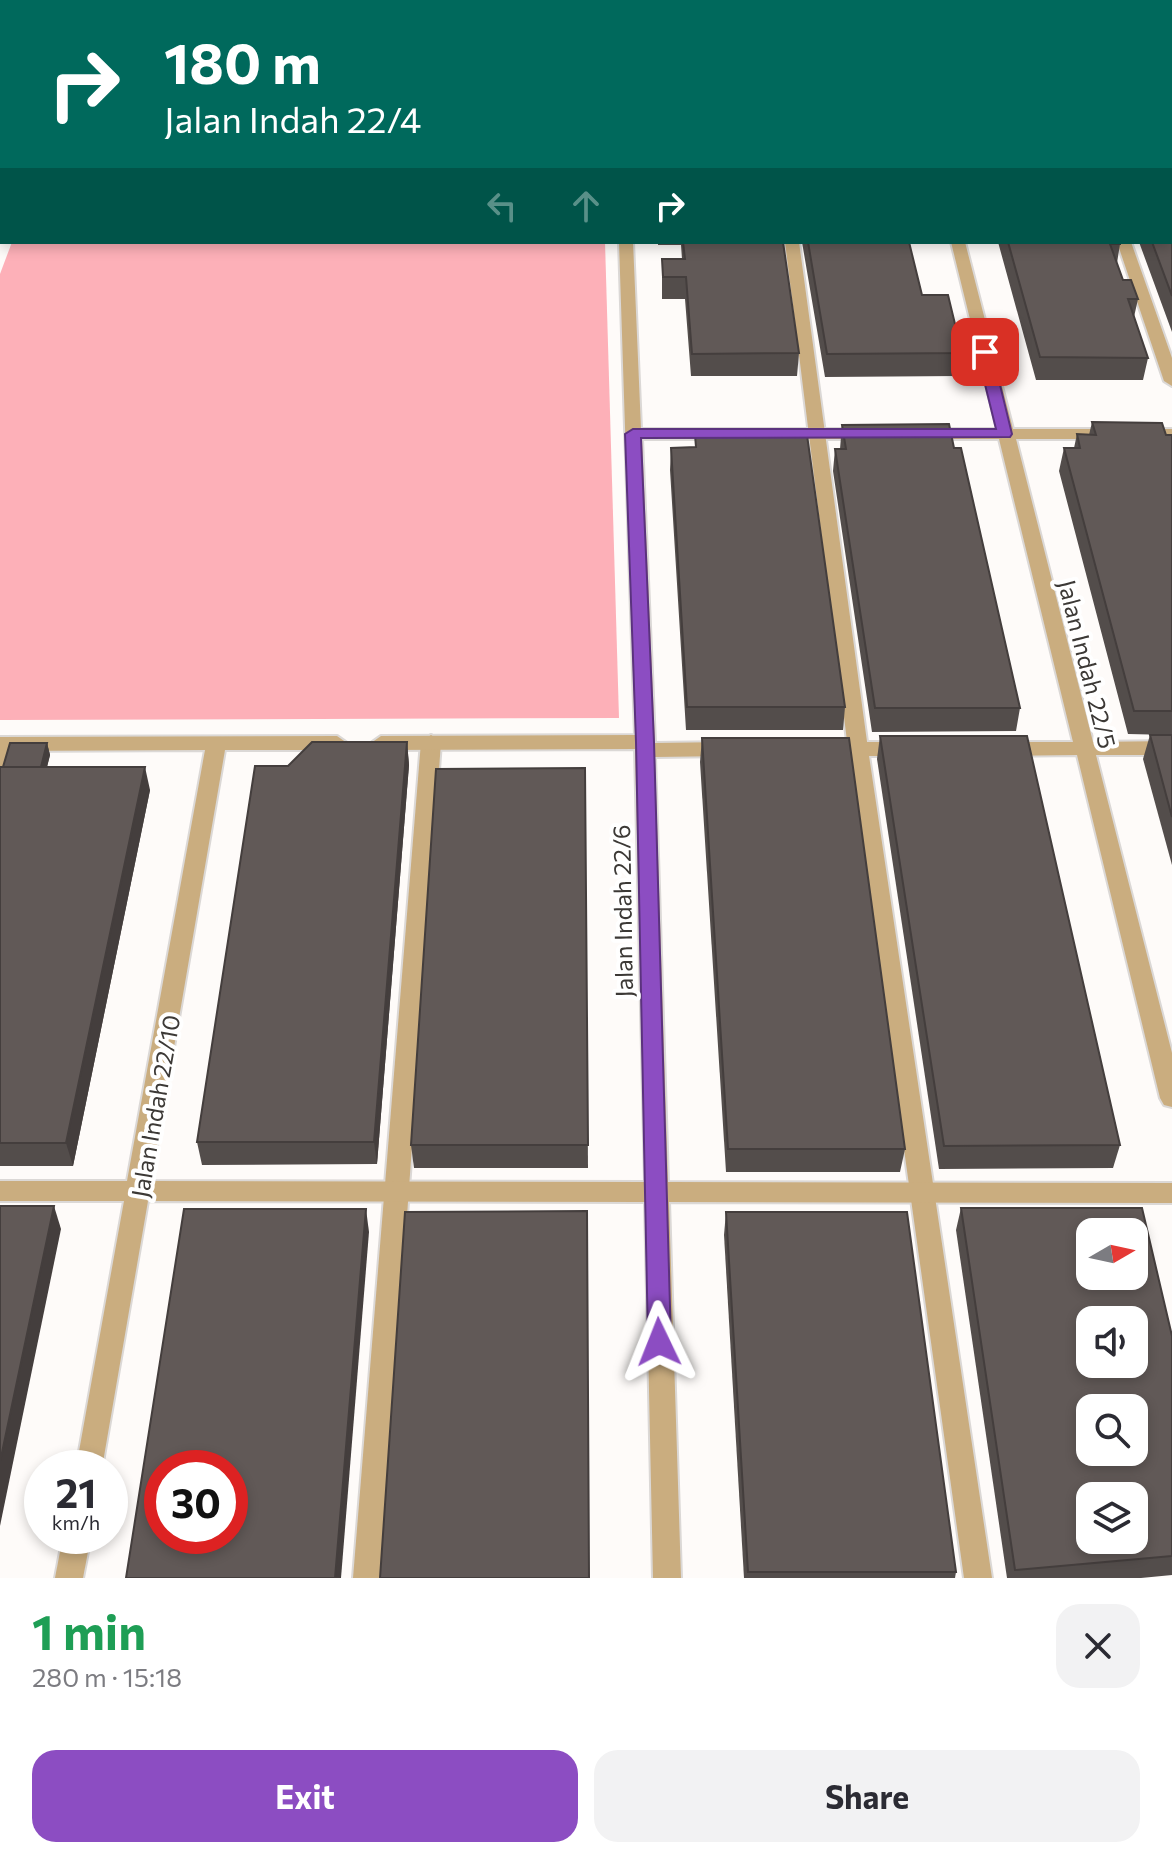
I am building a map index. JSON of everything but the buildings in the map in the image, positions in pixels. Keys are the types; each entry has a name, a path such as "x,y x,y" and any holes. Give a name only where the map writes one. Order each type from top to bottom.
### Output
{"street":[{"name":"Jalan Indah 22/6","path":"626,244 645,746 667,1578"},
{"path":"792,244 858,749 978,1578"},
{"name":"Jalan Indah 22/5","path":"958,244 1082,749 1172,1098"},
{"path":"1125,244 1172,381"},
{"path":"633,434 879,434"},
{"path":"911,434 1172,434"},
{"path":"367,1578 431,742"},
{"path":"0,774 4,744 431,742 751,749"},
{"name":"Jalan Indah 22/10","path":"92,1450 140,1192 216,743"},
{"path":"986,749 1172,748"},
{"path":"797,749 922,749"},
{"path":"0,1191 1172,1193"},
{"path":"69,1578 74,1554"}],"shaded area":[{"path":"11,244 605,244 619,718 0,720 0,274"}],"route":[{"path":"659,1342 645,742 633,434 1005,434 985,352"}]}
